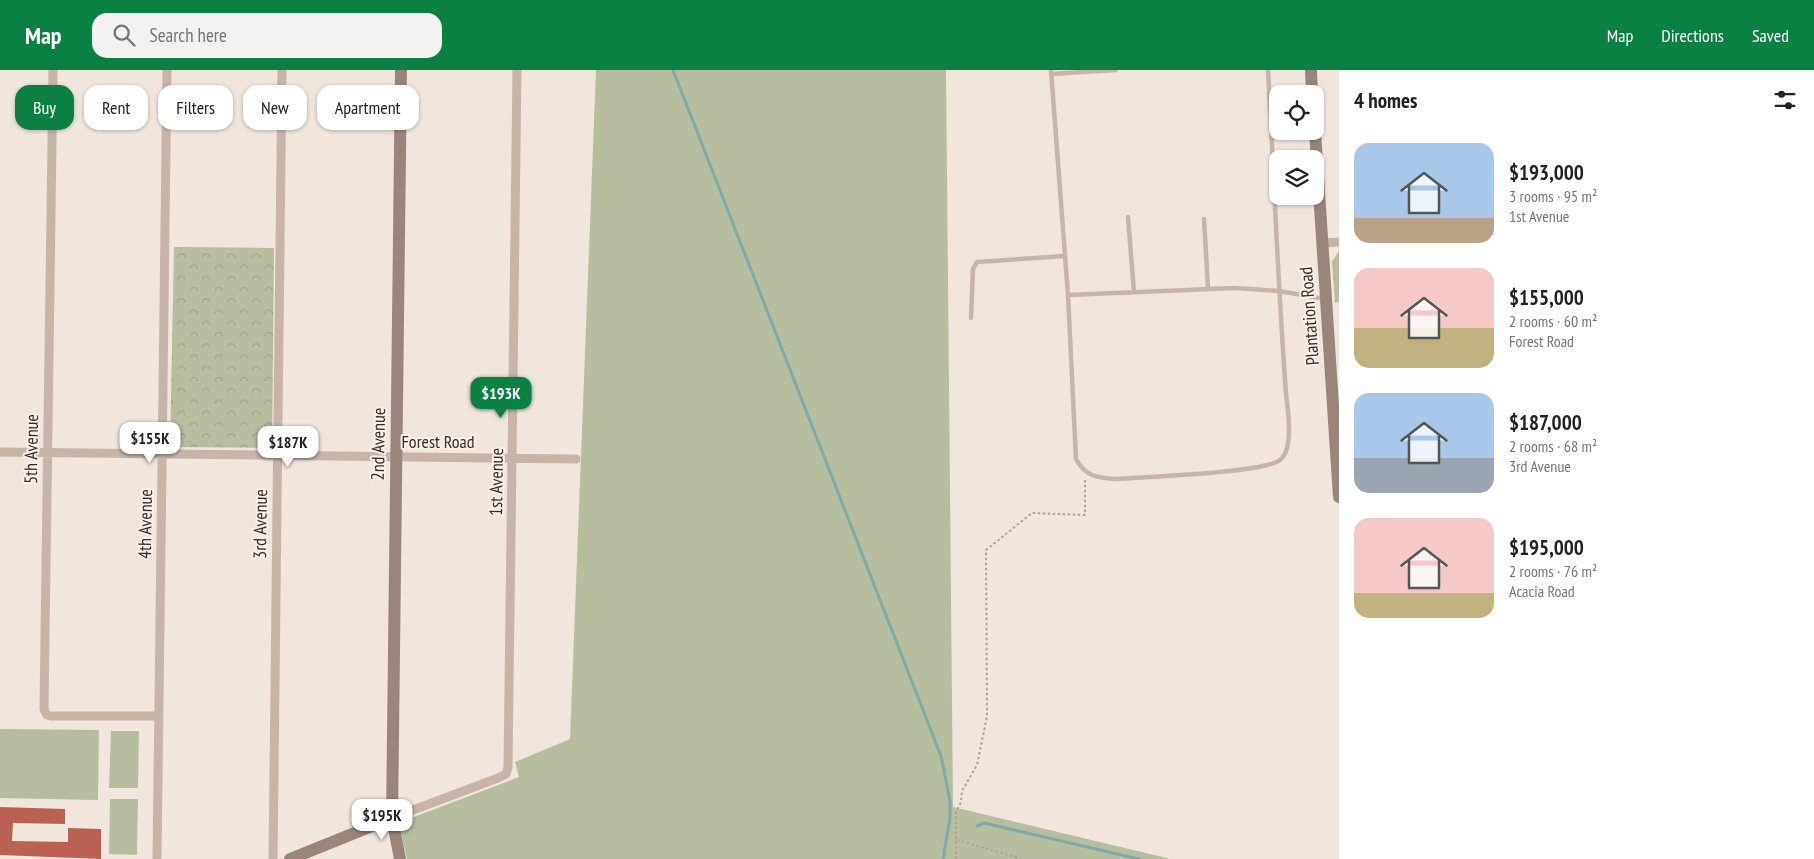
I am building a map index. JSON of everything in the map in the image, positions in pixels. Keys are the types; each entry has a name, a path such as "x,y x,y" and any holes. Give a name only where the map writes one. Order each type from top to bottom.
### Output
{"street":[{"name":"5th Avenue","path":"53,70 45,712 51,716 159,716"},
{"name":"4th Avenue","path":"157,859 167,70"},
{"name":"3rd Avenue","path":"273,859 282,70"},
{"name":"2nd Avenue","path":"400,859 392,818 401,70"},
{"name":"1st Avenue","path":"392,818 506,774 508,761 517,70"},
{"path":"1311,70 1312,85"},
{"name":"Plantation Road","path":"1316,140 1339,498"},
{"path":"1322,243 1339,242"},
{"name":"Forest Road","path":"0,452 576,459"},
{"path":"290,859 392,818"}],"lane":[{"path":"1116,70 1051,72 1068,295 1076,459 1080,467 1089,474 1098,478 1116,479 1252,468 1280,460 1286,450 1289,435 1279,291 1268,70"},
{"path":"1128,217 1134,292"},
{"path":"1204,219 1208,288"},
{"path":"972,318 973,270 977,262 1065,256"},
{"path":"1068,295 1208,288 1279,291 1326,299"}],"path":[{"path":"956,859 956,812 962,790 977,765 987,716 986,550 1032,512 1085,515 1084,482 1089,474"},
{"path":"957,840 1022,859"}],"green space":[{"path":"596,70 946,70 953,807 1171,859 407,859 401,832 406,820 519,777 515,762 570,739"},
{"path":"174,247 274,248 272,448 170,447"},
{"path":"1339,251 1339,302 1335,303 1332,262"},
{"path":"0,729 99,730 98,800 0,798"},
{"path":"111,731 139,731 138,788 109,788"},
{"path":"110,799 138,799 137,855 109,854"}],"building":[{"path":"0,807 65,809 65,824 13,823 12,841 68,842 68,828 101,829 101,859 0,855"}],"waterway":[{"path":"673,70 941,756 950,801 950,818 943,859"},
{"path":"977,826 984,823 1139,859"}]}
